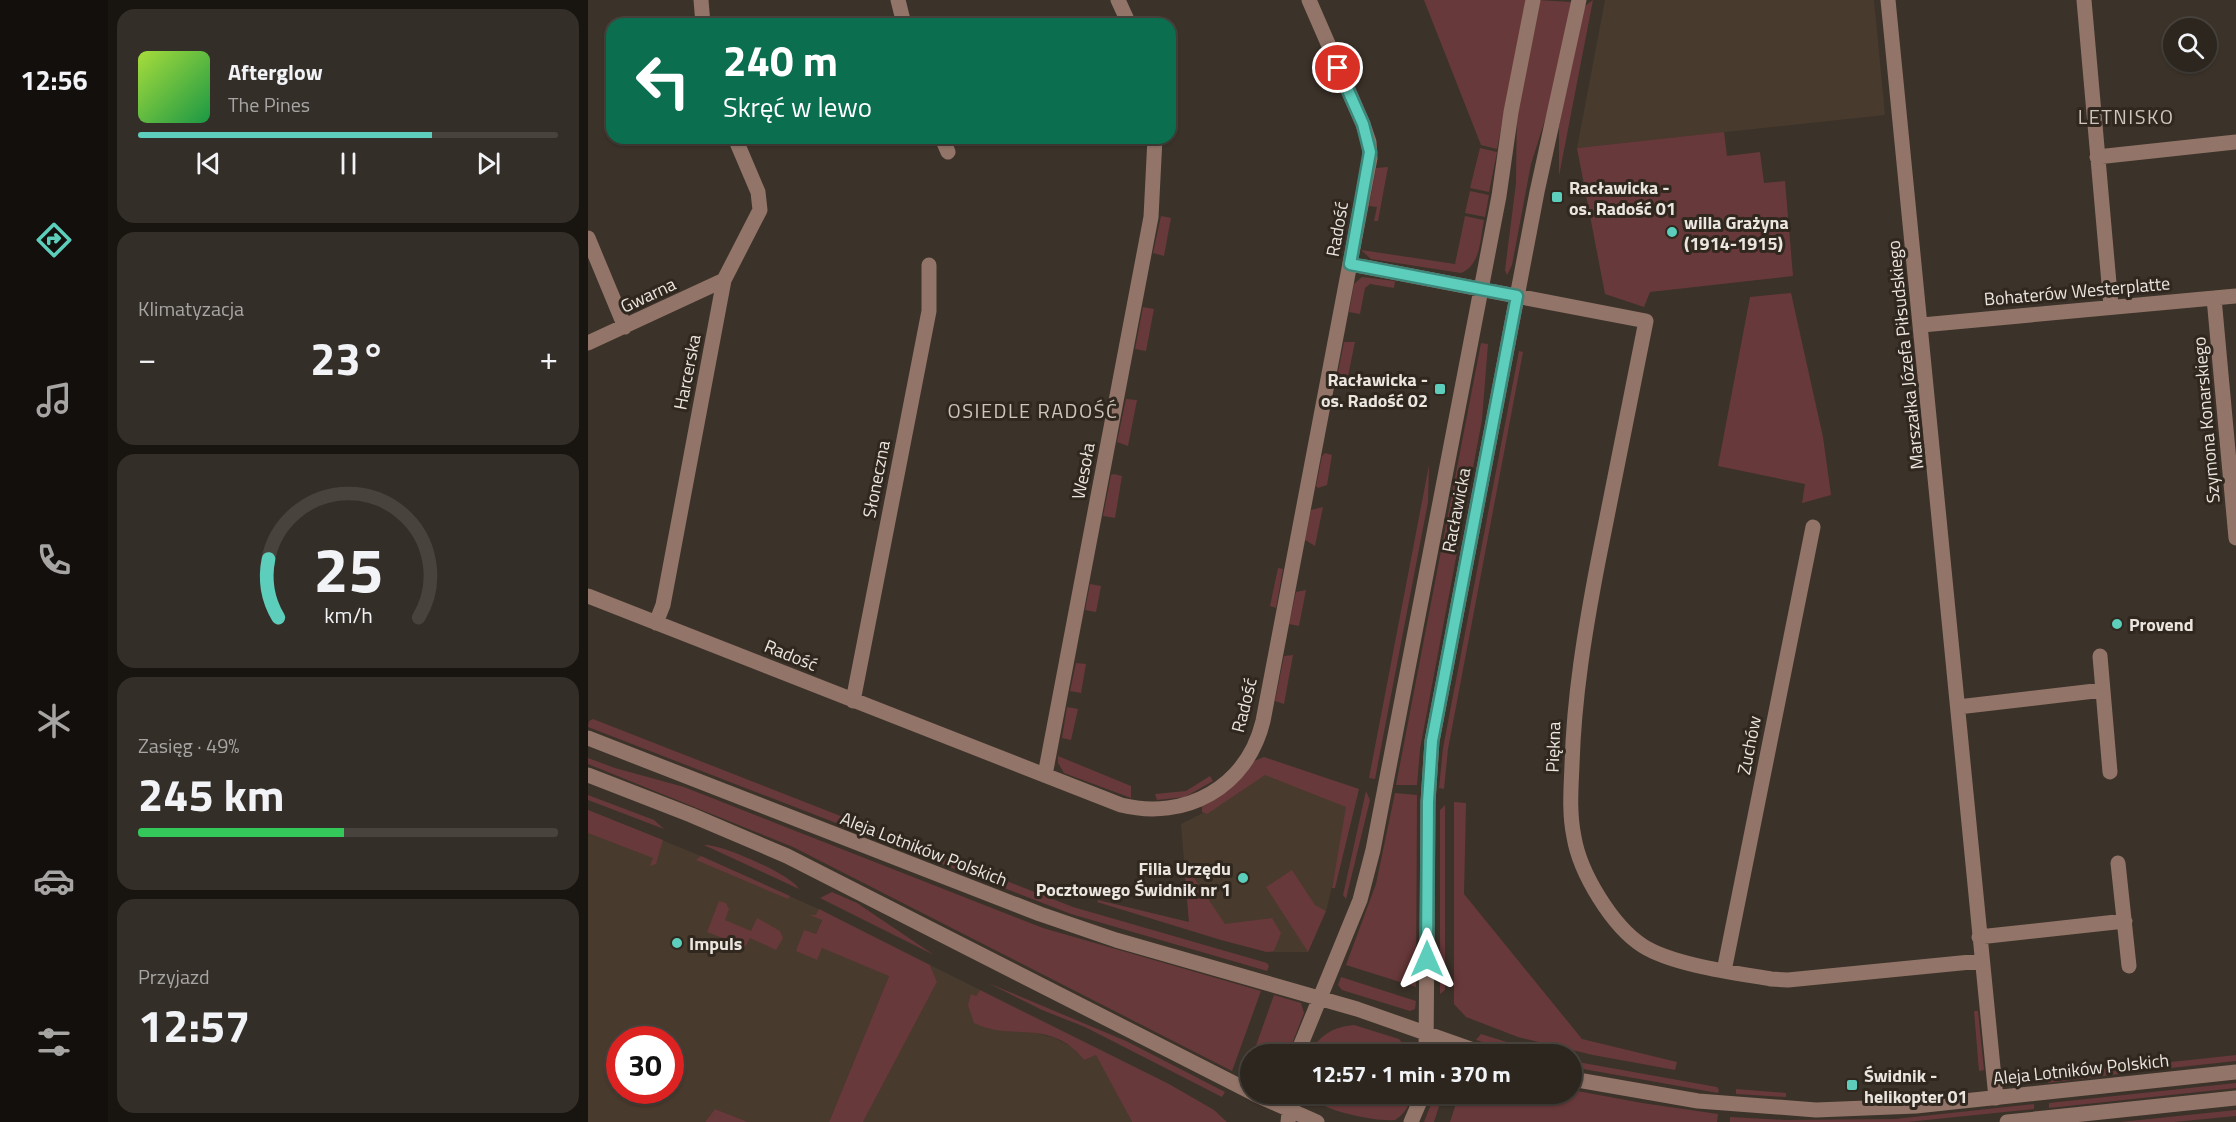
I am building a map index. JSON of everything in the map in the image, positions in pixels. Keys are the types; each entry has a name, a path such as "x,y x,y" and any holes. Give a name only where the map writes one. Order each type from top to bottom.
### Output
{"street":[{"path":"701,0 702,18"},
{"path":"898,0 902,18"},
{"path":"1118,0 1126,18"},
{"name":"Radość","path":"588,596 1121,805 1170,809 1191,804 1210,794 1230,777 1249,754 1263,721 1370,158 1369,142 1309,0"},
{"name":"Racławicka","path":"1301,1044 1354,914 1368,872 1481,288 1533,0"},
{"name":"Racławicka","path":"1426,1044 1428,802 1431,750 1543,161 1579,0"},
{"name":"Marszałka Józefa Piłsudskiego","path":"1888,0 1922,325 1981,961 1996,1098"},
{"path":"2084,0 2111,306"},
{"path":"2097,157 2236,142"},
{"name":"Harcerska","path":"656,623 663,605 724,280 760,210 758,192 738,144"},
{"name":"Wesoła","path":"1046,775 1151,217 1155,144"},
{"path":"588,238 625,327"},
{"path":"1350,264 1517,296"},
{"name":"Słoneczna","path":"853,701 929,311 929,265"},
{"name":"Gwarna","path":"588,343 724,280"},
{"name":"Piękna","path":"1517,296 1646,321 1583,641 1573,708 1570,808 1572,827 1580,865 1608,909 1642,946 1662,955 1724,971 1788,980 1981,961"},
{"name":"Bohaterów Westerplatte","path":"1922,325 2236,296"},
{"name":"Szymona Konarskiego","path":"2214,298 2236,538"},
{"name":"Zuchów","path":"1724,971 1812,527"},
{"path":"2100,656 2110,772"},
{"path":"1958,707 2103,690"},
{"name":"Aleja Lotników Polskich","path":"588,738 1040,914 1116,940 1320,998 1425,1033"},
{"path":"588,775 691,814 787,856 1240,1086"},
{"path":"2118,863 2129,966"},
{"path":"1979,937 2125,921"},
{"path":"1425,1033 1456,1044"},
{"name":"Aleja Lotników Polskich","path":"1582,1081 1670,1098 1802,1110 1874,1108 1996,1098 2236,1072"},
{"path":"2007,1122 2236,1098"},
{"path":"1270,1104 1289,1116 1317,1122"},
{"path":"1411,1122 1419,1104"}],"shaded area":[{"path":"1424,0 1526,0 1497,149 1481,145"},
{"path":"1537,0 1571,2 1557,82 1531,164 1512,265 1507,275 1505,270 1516,183 1517,101"},
{"path":"1593,0 1559,176 1559,127 1581,16 1585,6"},
{"path":"1605,0 1874,0 1885,115 1577,148"},
{"path":"1724,132 1727,156 1760,152 1764,183 1785,181 1793,276 1650,292 1644,307 1605,294 1577,148"},
{"path":"1480,148 1497,152 1489,192 1470,188"},
{"path":"1388,167 1378,221 1374,221 1377,207 1369,206 1376,168"},
{"path":"1470,191 1489,195 1485,217 1465,213"},
{"path":"1161,216 1171,218 1164,256 1153,253"},
{"path":"1465,216 1484,220 1476,258 1468,269 1461,273 1371,259 1361,250 1455,264"},
{"path":"1362,277 1395,281 1394,288 1370,284 1365,288 1360,314 1349,312 1354,284"},
{"path":"1791,293 1823,437 1831,495 1802,503 1805,484 1718,466 1750,297"},
{"path":"1143,307 1154,309 1146,351 1135,349"},
{"path":"1344,342 1355,342 1347,381 1336,382"},
{"path":"1481,343 1488,344 1482,420 1420,749 1417,785 1396,785"},
{"path":"1519,351 1523,352 1448,749 1444,789 1439,788 1443,748"},
{"path":"1126,399 1137,400 1128,446 1117,442"},
{"path":"1325,453 1332,455 1327,485 1318,488 1316,486 1322,456"},
{"path":"1429,465 1428,502 1375,779 1369,778"},
{"path":"1111,475 1122,476 1115,518 1103,516"},
{"path":"1323,507 1315,546 1305,540 1311,510"},
{"path":"1278,568 1283,569 1276,608 1270,606"},
{"path":"1090,584 1101,586 1096,612 1085,610"},
{"path":"1306,590 1299,626 1289,624 1296,592"},
{"path":"1293,655 1284,704 1275,701 1284,656"},
{"path":"1076,663 1086,664 1081,693 1070,691"},
{"path":"1067,707 1078,709 1071,740 1062,738"},
{"path":"593,719 1073,907 1267,963 1269,966 1267,971 1071,914 588,727 589,721"},
{"path":"1058,756 1131,786 1131,798 1064,773 1058,763"},
{"path":"1264,757 1359,789 1335,888 1332,888 1346,807 1265,775 1207,814 1202,812 1202,807 1227,791 1254,761"},
{"path":"588,758 684,787 1043,928 1261,991 1232,1071 793,847 588,764"},
{"path":"1270,769 1352,798 1327,908 1308,952 1267,952 1221,940 1189,923 1181,824 1203,813"},
{"path":"1210,776 1213,781 1185,797 1157,800 1155,794 1186,791"},
{"path":"1366,791 1370,800 1346,899 1343,895"},
{"path":"1395,793 1417,795 1416,987 1346,965 1376,884"},
{"path":"588,795 654,820 664,829 588,800"},
{"path":"1454,802 1466,803 1464,894 1582,1039 1677,1062 1675,1070 1582,1052 1582,1044 1547,1044 1518,1037 1466,1017 1454,1004"},
{"path":"1445,805 1445,990 1440,994 1440,810"},
{"path":"588,810 701,856 825,912 816,934 889,976 829,1122 748,1122 715,1109 705,1122 588,1122"},
{"path":"588,810 663,840 656,864 650,866 653,858 588,833"},
{"path":"704,845 725,849 755,861 794,883 799,889"},
{"path":"701,856 790,896 788,899 696,860"},
{"path":"1184,863 1225,924 1272,918 1281,933 1274,951 1267,952 1221,940 1097,902 1098,900 1189,922"},
{"path":"1292,870 1315,905 1326,911 1308,952 1266,887"},
{"path":"832,892 857,903 934,955 820,898"},
{"path":"719,901 726,903 729,909 725,920 751,931 757,918 780,931 783,938 776,950 750,938 745,947 707,932"},
{"path":"819,909 930,965 937,982 863,1122 829,1122 889,976 822,948 817,960 796,951 804,930 816,934 822,920 810,915 816,915"},
{"path":"930,965 980,990 976,996 1029,1031 1055,1038 1072,1047 1084,1060 1096,1054 1132,1122 863,1122 937,982"},
{"path":"1341,977 1416,1001 1415,1009 1410,1011 1342,990 1338,985"},
{"path":"988,983 1126,1041 1225,1092 1222,1097 1085,1027 1042,1010"},
{"path":"980,990 1169,1084 1214,1110 1227,1122 1132,1122 1096,1055 1084,1060 1071,1047 1044,1034 1002,1031 974,1023 968,1005 971,994 976,996"},
{"path":"1274,995 1301,1003 1304,1013 1292,1044 1257,1044"},
{"path":"1974,1011 1978,1011 1984,1070 1979,1071"},
{"path":"1354,1025 1399,1039 1403,1044 1316,1044 1327,1033"},
{"path":"1481,1034 1513,1044 1489,1044 1476,1040"},
{"path":"2236,1055 2236,1061 2152,1070 2143,1065"},
{"path":"1582,1063 1717,1087 1718,1093 1582,1069"},
{"path":"2129,1066 2118,1074 2048,1083 2047,1074"},
{"path":"2236,1083 2236,1088 2049,1108 2049,1103"},
{"path":"1736,1089 1786,1093 1786,1097 1736,1094"},
{"path":"1582,1092 1718,1114 1717,1122 1450,1122 1456,1104 1582,1104"},
{"path":"1321,1104 1409,1104 1402,1115 1395,1120 1362,1117"},
{"path":"1431,1104 1440,1104 1434,1122 1424,1122"},
{"path":"2034,1104 2034,1109 1907,1122 1730,1122 1730,1117 1785,1120 1895,1119"},
{"path":"715,1109 748,1122 705,1122"},
{"path":"2236,1110 2236,1116 2174,1122 2120,1122"}],"place":[{"name":"Racławicka - os. Radość 01","path":"1557,197"},
{"name":"willa Grażyna (1914-1915)","path":"1672,232"},
{"name":"Racławicka - os. Radość 02","path":"1440,389"},
{"name":"Provend","path":"2117,624"},
{"name":"Filia Urzędu Pocztowego Świdnik nr 1","path":"1243,878"},
{"name":"Impuls","path":"677,943"},
{"name":"Świdnik - helikopter 01","path":"1852,1085"}],"district":[{"name":"LETNISKO","path":"2126,116"},
{"name":"OSIEDLE RADOŚĆ","path":"1033,410"}],"route":[{"path":"1338,68 1363,124 1370,152 1350,264 1517,296 1432,741 1428,802 1427,959"}]}
